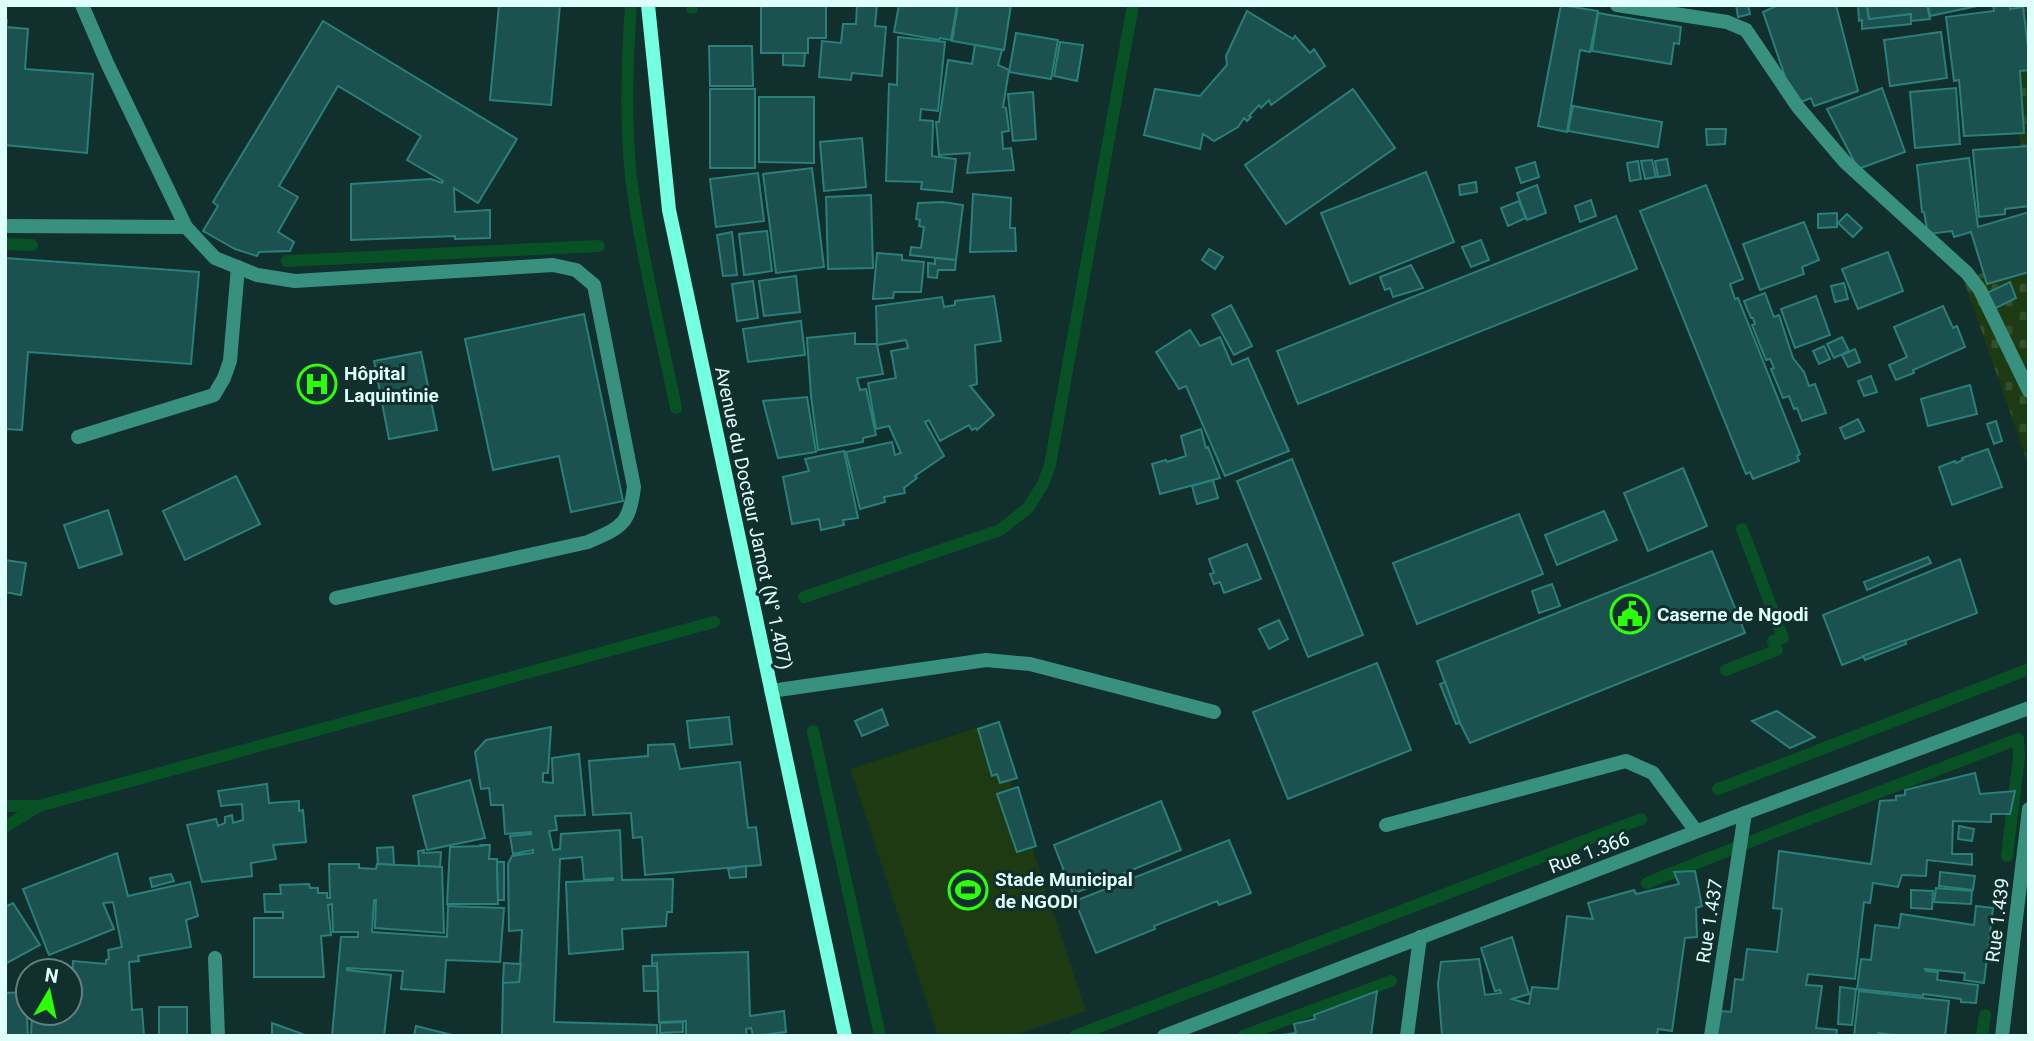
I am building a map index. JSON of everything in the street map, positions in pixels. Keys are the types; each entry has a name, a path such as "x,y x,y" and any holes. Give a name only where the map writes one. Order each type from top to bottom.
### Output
{"main road":[{"name":"Avenue du Docteur Jamot (N° 1.407)","path":"648,5 669,210 845,1036"}],"street":[{"path":"82,5 186,227 215,258 257,275 295,281 553,265 576,271 594,285 634,487 630,511 618,527 587,542 336,598"},
{"path":"1617,5 1727,22 1746,30 1798,107 1845,162 1967,273 1980,290 2029,391"},
{"path":"5,226 186,227"},
{"path":"78,437 214,395 230,360 238,267"},
{"path":"771,691 986,660 1030,664 1214,712"},
{"name":"Rue 1.366","path":"1164,1036 1696,831 2029,708"},
{"path":"1386,825 1626,761 1653,773 1696,831"},
{"name":"Rue 1.439","path":"2002,1036 2029,808"},
{"name":"Rue 1.437","path":"1711,1036 1745,813"},
{"path":"1407,1036 1420,937"},
{"path":"215,958 218,1036"}],"green space":[{"path":"1999,5 2029,5 2029,200"},
{"path":"2029,252 2029,466 1964,281"},
{"name":"Stade Municipal de NGODI","path":"991,723 1086,1011 1011,1036 938,1036 850,769"}],"building":[{"path":"499,5 560,5 551,105 490,100"},
{"path":"761,5 826,5 826,38 808,38 808,53 761,53"},
{"path":"857,5 877,5 875,26 886,27 882,76 852,73 851,80 819,77 822,41 841,43 843,24 856,24"},
{"path":"899,5 957,5 951,40 894,32"},
{"path":"958,5 1011,5 1004,50 952,41"},
{"path":"1561,5 1598,11 1590,52 1580,50 1567,132 1538,126"},
{"path":"1736,5 1748,5 1750,14 1738,17"},
{"path":"1778,5 1836,5 1858,91 1814,106 1811,98 1801,102 1792,97 1763,12"},
{"path":"1858,5 1867,5 1869,19 1911,14 1911,24 1862,29"},
{"path":"1867,5 1927,5 1930,19 1911,21 1911,14 1869,19"},
{"path":"1928,5 1982,5 1930,16"},
{"path":"1993,5 2010,5 2010,9 2023,7 2029,55 2029,70 2020,71 2024,133 1964,136 1959,80 1954,81 1946,17 1994,11"},
{"path":"1247,11 1293,39 1295,36 1310,53 1314,49 1325,66 1271,105 1269,100 1261,108 1259,105 1247,121 1244,118 1238,127 1214,141 1203,134 1200,149 1144,135 1155,89 1200,96 1227,65 1226,56"},
{"path":"1598,13 1681,27 1679,44 1674,43 1671,64 1592,51"},
{"path":"5,19 6,27 28,29 25,69 93,74 87,153 5,145"},
{"path":"323,21 517,139 478,203 454,188 455,212 490,210 490,238 455,239 455,236 351,240 351,184 431,179 442,183 443,181 407,160 421,136 338,86 279,186 298,197 278,232 294,242 290,251 259,252 257,256 235,249 203,231 218,206 213,202"},
{"path":"1941,32 1947,78 1890,86 1884,40"},
{"path":"1016,33 1058,40 1051,79 1009,72"},
{"path":"898,37 945,42 938,111 921,109 920,120 933,121 932,156 956,159 952,192 921,189 922,182 886,181 889,84 897,85"},
{"path":"1060,42 1083,45 1077,81 1054,76"},
{"path":"975,45 1002,50 998,65 1009,70 1003,107 1006,108 1009,131 1002,132 1003,149 1011,148 1014,170 967,173 970,153 939,155 936,122 939,122 948,60 972,64"},
{"path":"709,46 752,46 753,86 710,86"},
{"path":"783,53 805,53 804,66 783,65"},
{"path":"1882,88 1905,152 1858,169 1827,109"},
{"path":"1956,88 1960,144 1915,148 1910,92"},
{"path":"710,89 755,89 755,168 710,168"},
{"path":"1353,89 1395,148 1286,224 1245,165"},
{"path":"1033,92 1036,139 1013,141 1008,94"},
{"path":"759,97 814,97 814,163 759,162"},
{"path":"1573,106 1662,122 1658,147 1568,131"},
{"path":"1706,129 1726,129 1725,144 1707,145"},
{"path":"862,138 866,187 824,191 820,142"},
{"path":"2029,146 2029,206 2005,209 2005,214 1979,217 1973,150"},
{"path":"1969,158 1978,227 2029,212 2029,272 1987,284 1971,232 1954,237 1952,231 1928,234 1922,212 1917,165"},
{"path":"1667,159 1670,175 1658,177 1655,161"},
{"path":"1652,160 1656,177 1645,179 1641,161"},
{"path":"1638,161 1641,179 1630,181 1627,163"},
{"path":"1535,162 1539,177 1521,183 1516,168"},
{"path":"812,168 824,267 776,273 763,174"},
{"path":"1426,172 1454,242 1350,284 1321,213"},
{"path":"758,173 764,221 716,227 710,179"},
{"path":"1476,182 1477,192 1460,195 1459,185"},
{"path":"1537,185 1546,213 1527,220 1517,193"},
{"path":"1706,185 1743,279 1730,284 1735,299 1738,298 1800,454 1797,456 1799,461 1753,479 1750,472 1746,474 1640,211"},
{"path":"973,194 1011,198 1010,228 1015,228 1016,251 970,252"},
{"path":"871,195 873,268 828,269 826,197"},
{"path":"1591,200 1596,216 1580,222 1575,206"},
{"path":"1519,201 1526,218 1508,226 1501,208"},
{"path":"943,202 963,205 956,260 910,255 911,247 921,248 924,227 919,226 920,220 916,219 918,203"},
{"path":"1837,213 1837,227 1818,228 1818,214"},
{"path":"1847,214 1862,228 1853,237 1838,223"},
{"path":"1616,216 1637,269 1298,404 1277,351"},
{"path":"1804,222 1819,260 1802,267 1804,274 1760,290 1743,244"},
{"path":"767,231 772,271 744,275 739,234"},
{"path":"732,232 737,275 723,276 717,235"},
{"path":"1481,240 1489,260 1471,267 1462,247"},
{"path":"1209,249 1223,257 1215,269 1202,260"},
{"path":"1888,252 1903,291 1858,309 1842,269"},
{"path":"877,253 902,255 902,260 924,262 921,292 894,292 893,298 873,299"},
{"path":"5,258 199,272 191,364 28,352 22,430 5,429"},
{"path":"935,258 956,260 955,270 938,270 937,278 928,277 928,263 935,264"},
{"path":"1411,265 1423,288 1393,297 1390,288 1385,290 1380,277"},
{"path":"796,276 800,312 764,316 759,281"},
{"path":"753,281 758,318 737,321 732,284"},
{"path":"2010,282 2016,298 1994,309 1987,293"},
{"path":"1844,283 1848,299 1835,302 1831,286"},
{"path":"1765,293 1774,317 1779,315 1793,358 1804,372 1809,386 1815,384 1826,413 1802,421 1789,396 1783,398 1771,369 1774,368 1770,359 1766,360 1752,325 1755,324 1753,318 1744,301"},
{"path":"994,296 1001,341 975,345 977,384 970,386 994,415 977,430 972,430 969,425 940,441 929,420 925,422 944,456 915,476 917,478 904,488 905,493 884,497 885,502 860,509 846,452 892,442 895,455 901,453 889,426 876,429 868,383 896,378 891,351 908,348 906,340 877,345 883,374 857,378 860,390 866,389 876,435 863,438 863,442 818,450 807,338 855,333 855,344 877,344 876,306 942,297 944,307 955,305 955,301"},
{"path":"1816,296 1830,335 1795,348 1781,309"},
{"path":"1231,305 1252,346 1234,355 1212,315"},
{"path":"1943,306 1953,328 1957,326 1965,347 1896,380 1889,365 1907,357 1894,327"},
{"path":"584,314 623,501 571,512 559,456 493,470 465,339"},
{"path":"801,321 805,355 748,362 743,329"},
{"path":"1190,330 1200,346 1220,337 1232,365 1248,358 1289,451 1225,476 1186,386 1179,389 1156,352"},
{"path":"1842,337 1849,351 1834,358 1827,344"},
{"path":"1824,346 1830,359 1819,364 1813,351"},
{"path":"1855,349 1860,362 1848,367 1842,355"},
{"path":"421,352 437,430 389,439 374,361"},
{"path":"1871,376 1877,392 1864,396 1858,381"},
{"path":"1970,385 1977,414 1928,426 1921,399"},
{"path":"807,397 816,452 778,458 763,401"},
{"path":"1858,419 1864,431 1845,439 1840,428"},
{"path":"1996,421 2002,441 1994,444 1987,424"},
{"path":"1201,429 1206,448 1208,447 1220,478 1160,494 1152,464 1186,456 1181,436"},
{"path":"1988,449 2002,487 1952,505 1939,467 1955,461 1956,463 1963,460 1962,458"},
{"path":"844,451 858,518 843,520 844,525 821,530 819,519 792,524 783,477 809,471 805,459"},
{"path":"1292,459 1363,635 1308,657 1237,481"},
{"path":"1683,468 1707,526 1648,551 1624,493"},
{"path":"236,476 260,524 185,560 163,511"},
{"path":"1213,480 1218,498 1197,504 1192,486"},
{"path":"108,510 122,554 79,568 64,525"},
{"path":"1604,511 1617,540 1557,565 1545,535"},
{"path":"1519,514 1543,574 1417,624 1393,563"},
{"path":"1247,544 1261,579 1224,593 1220,582 1214,584 1210,574 1214,573 1209,559"},
{"path":"1712,551 1745,633 1470,743 1437,661"},
{"path":"1928,557 1931,563 1867,590 1864,582"},
{"path":"1960,559 1977,613 1842,665 1823,615"},
{"path":"5,560 26,563 21,595 5,592"},
{"path":"1552,584 1560,606 1539,613 1532,591"},
{"path":"1279,620 1288,639 1269,649 1259,629"},
{"path":"1905,640 1906,644 1865,660 1863,656"},
{"path":"1377,663 1411,750 1288,799 1253,712"},
{"path":"1445,682 1460,723 1456,724 1440,684"},
{"path":"882,709 888,725 862,736 855,721"},
{"path":"1777,711 1815,737 1790,748 1752,721"},
{"path":"729,717 732,744 690,748 687,721"},
{"path":"999,722 1017,778 1000,783 997,774 992,776 978,729"},
{"path":"551,727 548,773 543,773 543,782 553,783 552,758 579,754 585,815 555,816 557,830 549,831 553,850 560,849 561,834 620,830 622,880 673,879 672,912 667,912 666,926 622,929 623,949 569,954 566,882 613,878 584,880 582,857 560,859 554,1022 657,1025 657,1036 502,1035 503,982 519,982 522,930 509,931 508,864 512,856 533,853 533,850 513,854 510,836 531,832 505,834 503,805 491,805 489,788 481,789 475,752 486,740"},
{"path":"674,744 680,769 740,762 748,828 756,827 761,865 645,875 642,837 633,838 631,813 593,815 589,761 648,756 648,745"},
{"path":"1975,773 1980,794 2015,791 2010,814 1991,814 1991,822 1953,821 1952,854 1972,854 1972,865 1927,860 1926,876 1902,875 1898,887 1873,883 1870,903 1864,902 1855,979 1808,974 1806,985 1822,986 1816,1028 1837,1030 1836,1036 1716,1036 1721,1011 1731,1012 1735,979 1743,980 1747,949 1777,952 1782,909 1773,908 1779,851 1871,864 1880,801 1896,800 1896,796 1905,795 1905,790"},
{"path":"470,780 485,838 427,850 413,796"},
{"path":"267,784 269,803 299,801 299,811 303,810 306,842 273,845 276,859 251,863 252,876 202,882 187,825 216,819 218,826 225,823 225,817 232,815 233,823 243,820 242,804 221,806 218,791"},
{"path":"1018,787 1036,846 1017,852 997,794"},
{"path":"1161,801 1181,850 1073,894 1054,845"},
{"path":"1959,826 1974,829 1972,841 1958,839"},
{"path":"1229,840 1251,893 1219,905 1217,901 1096,953 1075,901"},
{"path":"490,845 489,859 497,859 498,904 447,904 450,847"},
{"path":"393,847 394,865 378,864 377,848"},
{"path":"424,850 423,853 441,852 440,867 419,866 418,851"},
{"path":"117,853 128,896 190,882 198,916 186,920 191,947 138,956 139,961 129,962 132,1010 142,1009 144,1036 31,1034 31,1027 84,1027 84,962 106,964 109,959 108,950 122,947 113,902 103,903 114,929 49,955 23,889"},
{"path":"497,862 504,862 504,900 498,900"},
{"path":"329,864 359,864 359,868 376,869 377,864 442,867 444,933 375,928 376,900 372,932 447,937 448,906 504,908 500,962 446,960 444,992 401,989 403,971 347,968 391,975 384,1036 332,1036 341,937 358,937 358,932 333,932 332,904 328,905 331,935 321,936 324,977 254,977 254,918 283,918 283,912 265,912 264,894 281,894 280,885 309,884 310,888 318,888 318,893 327,893 327,898 330,898"},
{"path":"746,866 746,877 730,878 728,869"},
{"path":"1695,871 1702,906 1696,908 1697,937 1685,938 1672,1031 1658,1029 1657,1036 1428,1036 1442,1035 1438,984 1441,962 1479,959 1485,995 1501,993 1500,990 1495,991 1481,948 1512,937 1529,994 1512,999 1529,1004 1532,987 1558,989 1567,916 1593,919 1588,903 1634,890 1636,894 1679,884 1674,872"},
{"path":"1940,872 1975,876 1973,890 1939,886"},
{"path":"171,874 174,881 152,887 150,878"},
{"path":"1936,888 1972,891 1971,904 1934,902"},
{"path":"1911,890 1933,891 1932,909 1911,908"},
{"path":"13,903 40,945 5,964 5,907"},
{"path":"1976,906 1993,908 1984,983 1964,980 1965,973 1925,969 1938,972 1937,980 1978,985 1976,1003 1923,994 1857,989 1861,959 1871,960 1875,925 1899,928 1901,914 1974,925"},
{"path":"748,952 750,1016 784,1011 786,1032 753,1036 751,1028 746,1029 747,1036 686,1036 686,1021 659,1022 657,963 652,964 652,955"},
{"path":"504,963 521,964 519,982 503,983"},
{"path":"643,966 657,966 658,991 644,991"},
{"path":"1840,987 1856,989 1852,1025 1838,1024"},
{"path":"1377,991 1371,1036 1275,1036 1296,1033 1294,1024 1315,1019 1314,1015"},
{"path":"1859,991 1949,1001 1945,1036 1878,1033 1878,1036 1854,1036"},
{"path":"5,993 14,993 14,1027 28,1027 28,1036 5,1036"},
{"path":"159,1007 187,1007 187,1036 159,1036"},
{"path":"683,1022 683,1032 660,1033 660,1023"},
{"path":"272,1023 308,1036 272,1036"},
{"path":"416,1026 456,1036 414,1036"}],"waterway":[{"path":"631,5 627,91 631,177 645,264 676,408"},
{"path":"804,597 1000,530 1028,508 1043,484 1050,465 1133,5"},
{"path":"5,244 32,245"},
{"path":"287,261 599,246"},
{"path":"1726,670 1777,650 1773,641 1783,638 1742,529"},
{"path":"5,806 39,806 714,622"},
{"path":"1718,789 2029,669"},
{"path":"813,731 880,1036"},
{"path":"1647,883 2018,739 2019,757 2007,856"},
{"path":"5,827 39,806"},
{"path":"1075,1036 1641,819"},
{"path":"1243,1036 1391,981"},
{"path":"1982,1036 1985,1015"}],"place":[{"name":"Hôpital Laquintinie","path":"317,384"},
{"name":"Caserne de Ngodi","path":"1630,614"},
{"name":"Stade Municipal de NGODI","path":"968,890"}]}
